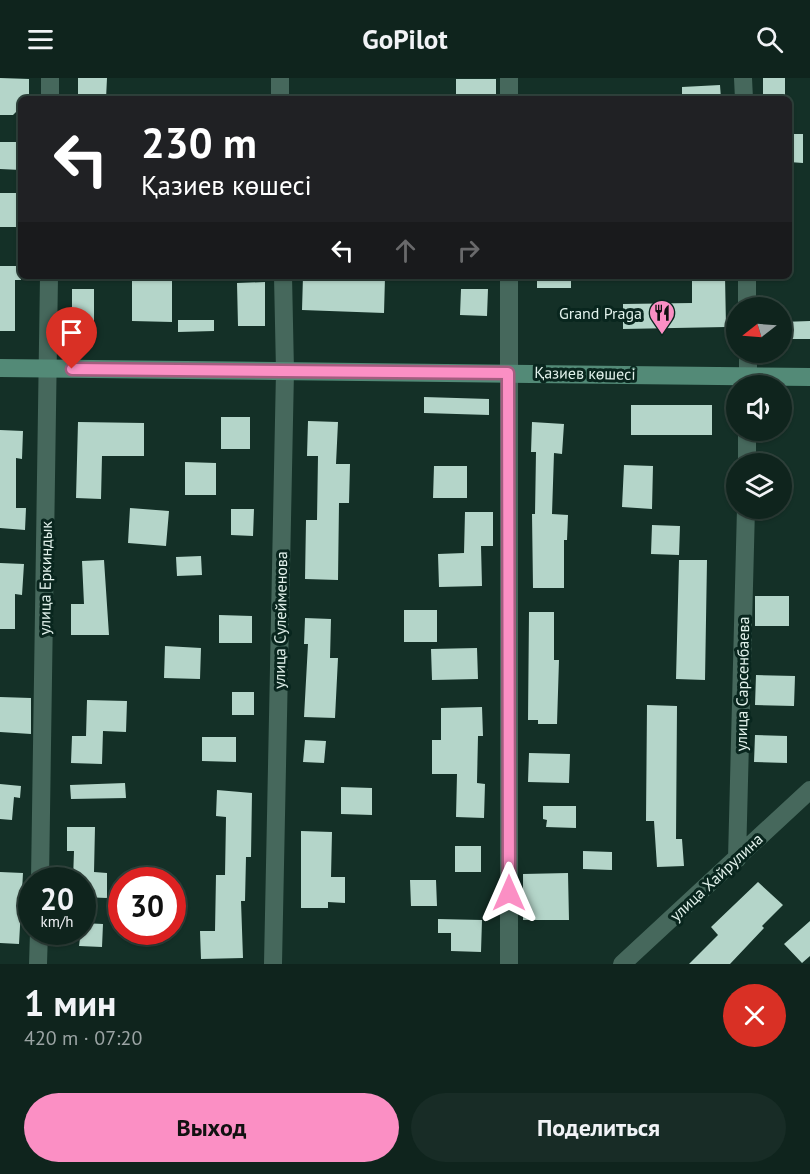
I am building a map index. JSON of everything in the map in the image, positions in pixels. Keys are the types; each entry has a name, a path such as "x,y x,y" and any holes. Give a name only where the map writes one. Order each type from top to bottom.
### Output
{"street":[{"path":"50,78 50,96"},
{"path":"280,78 280,96"},
{"path":"509,78 509,96"},
{"path":"744,78 744,96"},
{"name":"улица Еркиндык","path":"40,867 49,279"},
{"name":"улица Сулейменова","path":"273,964 285,371 283,279"},
{"path":"509,279 509,964"},
{"path":"747,279 747,297"},
{"name":"Қазиев көшесі","path":"0,368 508,373 726,379"},
{"name":"Қазиев көшесі","path":"792,378 810,377"},
{"name":"улица Сарсенбаева","path":"737,859 746,519"},
{"name":"улица Хайрулина","path":"622,964 810,790"},
{"path":"38,964 39,945"}],"building":[{"path":"0,78 29,79 29,96 18,96 18,110 13,115 0,115"},
{"path":"78,78 107,78 106,96 78,96"},
{"path":"763,78 785,78 785,96 763,96"},
{"path":"456,79 496,79 496,96 456,96"},
{"path":"720,85 721,96 682,96 682,87"},
{"path":"792,134 803,134 803,163 792,162"},
{"path":"0,142 18,142 18,170 0,169"},
{"path":"0,193 18,193 17,227 0,227"},
{"path":"0,266 18,266 18,279 21,280 15,280 15,331 0,331"},
{"path":"132,279 172,279 172,322 132,321"},
{"path":"303,279 385,279 384,313 302,310"},
{"path":"537,279 571,279 571,288 537,288"},
{"path":"692,279 725,279 726,327 623,329 623,304 692,303"},
{"path":"265,282 265,326 238,326 237,283"},
{"path":"72,289 94,289 94,328 72,328"},
{"path":"461,289 488,289 487,316 460,315"},
{"path":"178,320 214,320 214,331 178,332"},
{"path":"810,321 810,339 792,339 792,322"},
{"path":"424,397 489,399 489,415 424,413"},
{"path":"631,405 712,405 712,435 631,435"},
{"path":"221,417 250,417 250,449 221,449"},
{"path":"308,421 338,422 336,464 350,464 349,503 339,503 338,580 305,579 306,520 317,520 318,456 307,456"},
{"path":"78,422 144,423 144,456 102,456 101,499 76,498"},
{"path":"532,422 564,424 562,454 554,453 552,514 568,515 567,540 564,540 564,588 533,588 532,514 535,514 536,452 531,452"},
{"path":"0,430 23,431 22,459 16,458 16,508 26,508 25,530 0,528"},
{"path":"185,462 216,463 216,495 185,495"},
{"path":"624,465 653,466 652,509 622,507"},
{"path":"434,466 467,466 467,498 433,498"},
{"path":"130,508 169,511 166,546 128,543"},
{"path":"231,509 254,509 253,536 231,535"},
{"path":"465,512 493,512 493,546 481,546 482,586 439,587 438,554 464,553"},
{"path":"652,525 680,526 679,555 651,554"},
{"path":"201,556 202,575 177,576 176,557"},
{"path":"104,560 109,635 71,635 71,604 84,604 82,561"},
{"path":"679,560 707,560 705,680 676,679"},
{"path":"0,563 24,564 22,595 15,594 15,629 0,629"},
{"path":"755,596 789,596 789,626 755,626"},
{"path":"404,610 437,610 437,642 404,642"},
{"path":"529,612 554,612 554,660 559,660 557,724 538,724 538,720 528,720"},
{"path":"219,615 252,616 252,643 219,643"},
{"path":"305,618 331,619 330,658 338,658 335,718 304,717 308,644 304,644"},
{"path":"165,646 201,648 200,679 164,678"},
{"path":"477,648 478,679 432,680 431,649"},
{"path":"756,675 795,676 794,706 755,705"},
{"path":"232,692 254,692 254,715 232,715"},
{"path":"0,697 31,698 31,734 0,732"},
{"path":"87,700 127,701 126,732 103,731 102,764 71,763 72,736 86,736"},
{"path":"647,705 677,706 676,839 682,839 684,866 657,867 654,821 646,821"},
{"path":"482,707 483,736 478,736 477,783 485,784 484,818 456,817 457,774 432,774 432,740 441,740 441,708"},
{"path":"755,735 787,736 787,763 754,762"},
{"path":"202,737 236,737 236,762 202,761"},
{"path":"305,740 326,741 324,763 303,762"},
{"path":"529,753 570,754 569,783 528,782"},
{"path":"125,783 126,798 71,799 70,785"},
{"path":"0,784 21,786 20,798 14,797 12,820 0,819"},
{"path":"341,787 372,788 372,815 341,814"},
{"path":"217,790 252,793 251,857 246,857 245,901 241,901 243,958 201,959 200,931 215,931 216,875 225,875 226,817 216,816"},
{"path":"543,806 576,806 576,828 546,827 547,820 543,819"},
{"path":"67,827 95,827 94,867 73,867 74,851 67,851"},
{"path":"301,831 332,832 331,877 345,877 345,903 328,902 328,908 301,908"},
{"path":"455,846 481,846 481,872 455,872"},
{"path":"583,851 612,852 612,870 583,869"},
{"path":"0,872 18,873 18,944 0,943"},
{"path":"96,872 107,873 107,898 96,898"},
{"path":"568,873 569,920 523,920 523,874"},
{"path":"410,880 436,880 437,906 411,906"},
{"path":"758,882 783,905 762,926 764,928 730,964 689,964 718,935 711,927"},
{"path":"438,919 482,920 481,952 451,951 451,933 438,933"},
{"path":"810,921 810,956 802,963 784,944"},
{"path":"96,924 103,924 102,947 79,946 96,945"}],"place":[{"name":"Grand Praga","path":"662,336"}],"route":[{"path":"72,369 508,373 509,893"}]}
